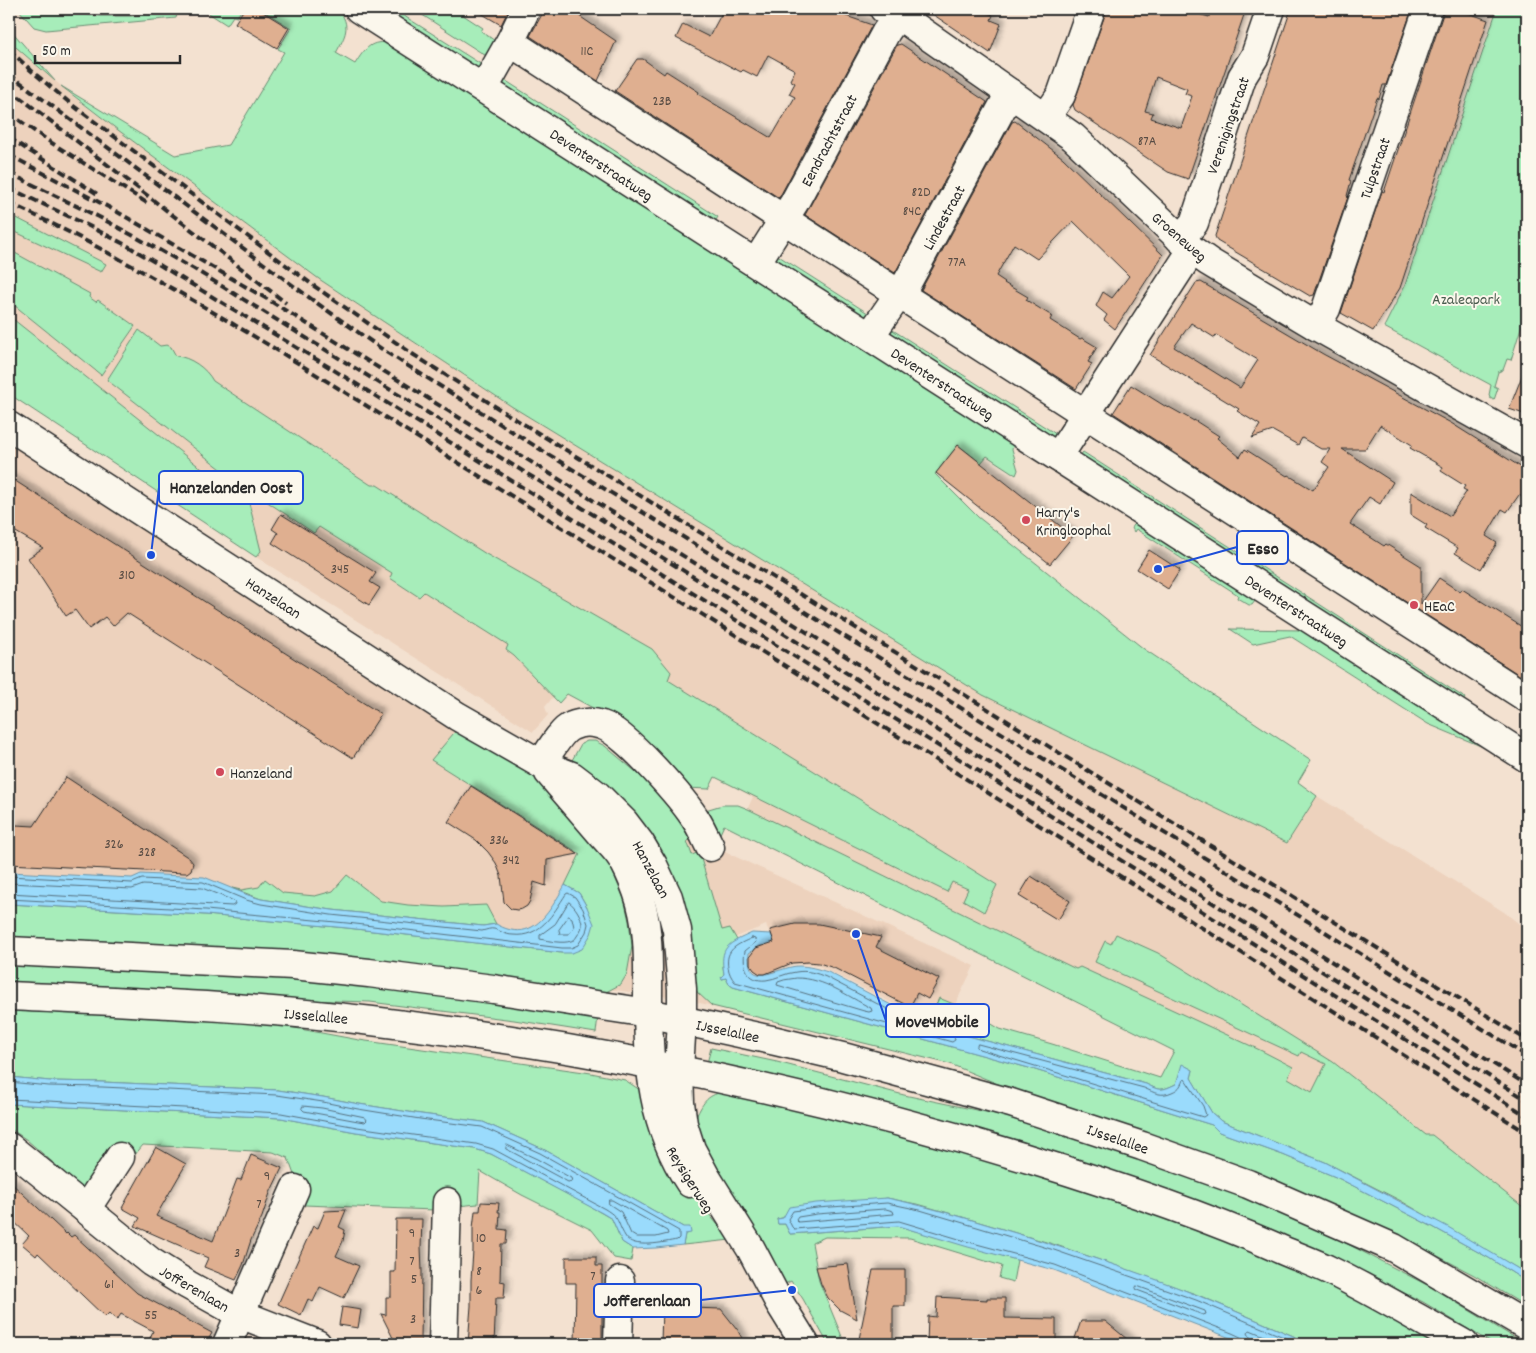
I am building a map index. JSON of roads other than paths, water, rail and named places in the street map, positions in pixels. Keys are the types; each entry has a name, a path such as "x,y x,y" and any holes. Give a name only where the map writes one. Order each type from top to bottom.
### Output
{"street":[{"path":"484,88 526,9"},
{"path":"1046,117 1061,95 1091,9"},
{"name":"Verenigingstraat","path":"1058,458 1186,245 1242,77 1255,56 1271,9"},
{"name":"Tulpstraat","path":"1316,326 1326,309 1428,9"},
{"name":"Groeneweg","path":"888,10 1073,137 1186,245 1208,262 1316,326 1527,444"},
{"name":"Eendrachtstraat","path":"756,263 784,220 886,32 888,10"},
{"name":"Deventerstraatweg","path":"369,11 484,88 1527,758"},
{"path":"510,42 1527,698"},
{"name":"Lindestraat","path":"870,336 908,281 1010,93"},
{"name":"Hanzelaan","path":"9,426 457,716 541,764 572,776 597,795 624,822 640,844 653,865 668,897 677,930 682,989 682,1020"},
{"path":"541,764 570,726 583,722 602,725 620,735 646,760 698,822 710,847"},
{"name":"Hanzelaan","path":"541,764 621,856 637,892 643,914 648,953 648,1013"},
{"name":"IJsselallee","path":"9,951 293,965 369,973 493,989 648,1013 843,1057 1011,1103 1142,1146 1248,1184 1394,1248 1527,1326"},
{"name":"IJsselallee","path":"9,996 284,1012 368,1020 503,1038 679,1070 776,1091 900,1121 995,1148 1106,1183 1230,1227 1331,1271 1464,1344"},
{"path":"648,1013 650,1065"},
{"name":"IJsselallee","path":"679,1070 682,1020"},
{"name":"Reysigerweg","path":"650,1065 659,1115 671,1151 693,1186 721,1224 751,1249"},
{"name":"Reysigerweg","path":"679,1070 682,1117 691,1149 805,1344"},
{"name":"Jofferenlaan","path":"9,1147 151,1262 240,1314 317,1344"},
{"path":"86,1210 120,1157"},
{"path":"227,1344 295,1189"},
{"path":"443,1344 447,1202"},
{"path":"618,1344 620,1280"}],"water":[{"path":"9,872 132,878 141,874 204,877 261,899 332,910 483,926 496,924 520,931 530,928 546,915 565,885 579,893 594,924 591,934 582,949 572,953 562,953 347,928 206,915 9,904"},
{"path":"752,933 771,934 775,943 760,946 749,953 750,965 753,971 758,974 798,966 828,972 916,1018 957,1033 1146,1084 1158,1089 1164,1089 1176,1084 1182,1064 1193,1070 1191,1078 1212,1113 1221,1121 1325,1162 1448,1227 1527,1274 1527,1282 1489,1258 1433,1227 1338,1178 1283,1155 1219,1132 1212,1125 1029,1068 733,987 726,978 722,979 721,977 724,974 724,952 731,943"},
{"path":"9,1077 50,1081 278,1090 421,1114 483,1122 543,1149 683,1227 690,1227 691,1233 685,1234 683,1245 633,1249 622,1242 612,1219 491,1154 475,1149 356,1132 281,1118 9,1104"},
{"path":"887,1198 970,1219 1131,1271 1197,1295 1312,1344 1246,1344 1054,1270 898,1226 790,1234 785,1224 778,1224 777,1219 783,1218 789,1207 816,1203"}],"railway":[{"path":"9,50 31,70"},
{"path":"27,67 71,104 314,286 414,355 1527,1040"},
{"path":"9,74 314,301 386,352 543,451 1527,1056"},
{"path":"9,89 286,303"},
{"path":"9,113 47,140 147,203"},
{"path":"9,138 99,195"},
{"path":"9,155 114,210 267,299 941,715 1527,1085"},
{"path":"9,173 99,217 194,269 633,539 1527,1100"},
{"path":"9,188 128,246 329,367 1027,801 1527,1116"},
{"path":"9,203 110,254 272,347 925,753 1527,1133"}],"place":[{"name":"Harry's Kringloophal","path":"1026,520"},
{"name":"Hanzelanden Oost","path":"151,555"},
{"name":"Esso","path":"1158,569"},
{"name":"HEaC","path":"1414,605"},
{"name":"Hanzeland","path":"220,772"},
{"name":"Move4Mobile","path":"856,934"},
{"name":"Jofferenlaan","path":"792,1290"}],"park label":[{"name":"Azaleapark","path":"1466,298"}]}
